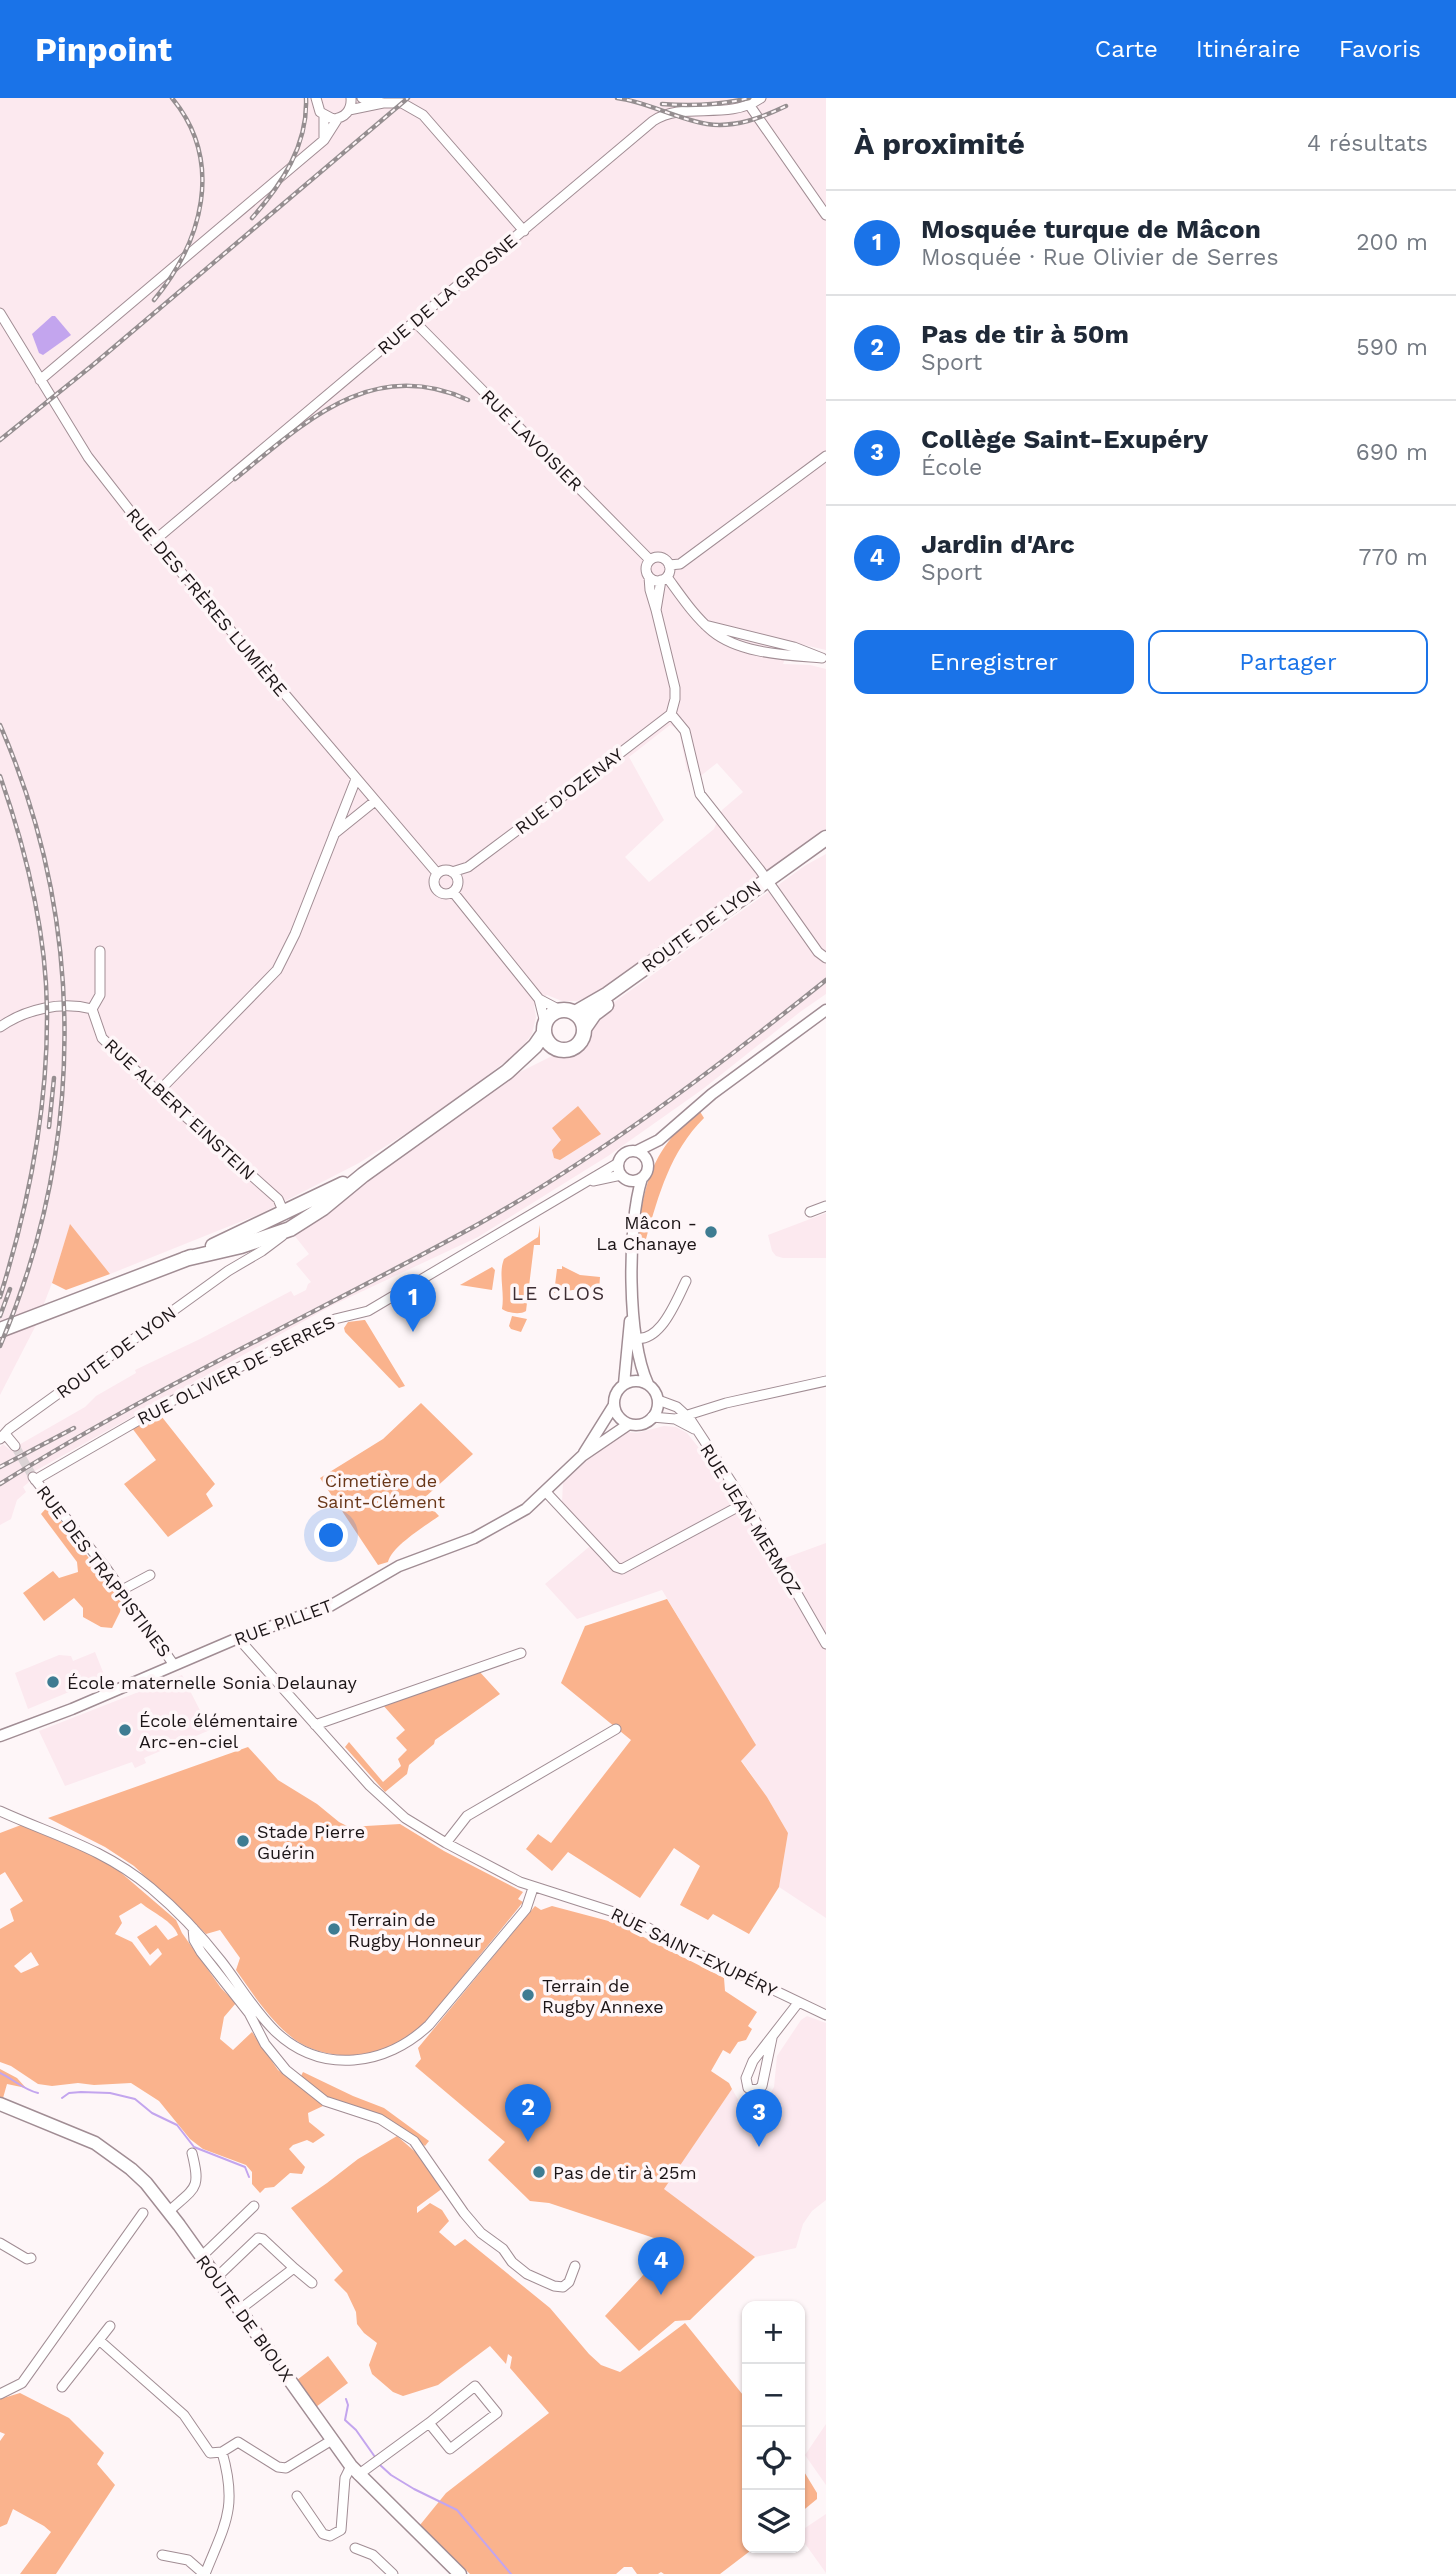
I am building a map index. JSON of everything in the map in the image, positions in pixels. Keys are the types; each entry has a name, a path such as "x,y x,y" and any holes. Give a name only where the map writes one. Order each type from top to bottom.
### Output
{"main road":[{"name":"ROUTE DE LYON","path":"585,1027 597,1011 826,838"},
{"name":"ROUTE DE LYON","path":"568,1012 608,994 769,882 826,847"},
{"path":"185,1259 241,1246 290,1229 324,1208 363,1175 507,1072 535,1046 551,1014 568,1012 585,1027 582,1042 566,1051 555,1049 549,1044 545,1028"},
{"path":"507,1072 555,1049"},
{"path":"0,1330 185,1259 363,1175"},
{"name":"ROUTE DE BIOUX","path":"0,2104 95,2143 131,2169 169,2211 355,2471 460,2574"}],"street":[{"path":"316,98 317,107 324,116 324,140"},
{"path":"349,110 351,98"},
{"path":"362,98 383,103"},
{"name":"RUE DE LA GROSNE","path":"155,540 584,177 661,116 740,110 761,98"},
{"path":"40,380 324,140 338,118 349,110 383,103 402,103 423,115 524,230"},
{"path":"750,106 826,215"},
{"path":"324,116 338,118"},
{"name":"RUE DES FRÈRES LUMIÈRE","path":"0,313 88,457 437,873"},
{"name":"RUE LAVOISIER","path":"414,321 650,560"},
{"path":"669,565 680,564 826,456"},
{"path":"669,565 661,557 650,560 646,570 675,688 676,699 670,713 685,732 700,794 769,882 818,952 826,958"},
{"path":"656,610 669,565"},
{"path":"649,577 655,580 664,578"},
{"path":"664,578 705,625 729,642 792,656 824,658"},
{"path":"658,597 678,592"},
{"name":"RUE D'OZENAY","path":"452,872 466,868 670,713"},
{"path":"158,1092 277,970 295,934 356,779"},
{"path":"332,835 375,801"},
{"name":"RUE D'OZENAY","path":"458,882 466,868"},
{"path":"444,870 452,872 458,882 453,892 445,894 437,891 433,882 437,873 444,870"},
{"path":"453,892 539,999 568,1012"},
{"path":"0,1027 26,1012 42,1008 92,1009 100,995 100,951"},
{"path":"539,999 545,1028"},
{"name":"RUE ALBERT EINSTEIN","path":"92,1009 102,1038 278,1199 284,1213"},
{"path":"634,1202 618,1163 623,1154 638,1151 659,1140 712,1094 826,1010"},
{"path":"632,1338 648,1384 658,1400 657,1410 652,1417 639,1425 629,1424 617,1414 614,1405 615,1395 624,1384 632,1338 631,1260 634,1202 647,1170 647,1161 659,1140"},
{"path":"638,1151 647,1161"},
{"name":"RUE OLIVIER DE SERRES","path":"34,1478 170,1402 335,1319 368,1311 618,1163"},
{"path":"624,1177 634,1181 642,1178"},
{"name":"RUE OLIVIER DE SERRES","path":"585,1183 624,1177"},
{"path":"810,1212 826,1206"},
{"name":"ROUTE DE LYON","path":"3,1437 9,1429 290,1229"},
{"name":"ROUTE DE LYON","path":"228,1271 242,1255 241,1246"},
{"path":"632,1338 649,1337 656,1332 686,1281"},
{"path":"624,1384 639,1381 648,1384"},
{"path":"675,1419 685,1414 826,1381"},
{"name":"RUE JEAN MERMOZ","path":"658,1400 677,1407 685,1414 745,1503 826,1644"},
{"name":"RUE PILLET","path":"582,1456 614,1405"},
{"name":"RUE JEAN MERMOZ","path":"652,1417 675,1419 696,1430"},
{"name":"RUE PILLET","path":"0,1736 72,1709 238,1638 330,1606 399,1566 474,1538 526,1509 582,1456 629,1424"},
{"path":"3,1437 15,1446"},
{"name":"RUE DES TRAPPISTINES","path":"34,1478 122,1590 174,1665"},
{"path":"545,1491 616,1567 622,1569 745,1503"},
{"path":"122,1590 150,1575"},
{"name":"RUE SAINT-EXUPÉRY","path":"238,1638 390,1807 446,1843 533,1888 626,1916 826,2015"},
{"path":"315,1725 521,1653"},
{"path":"446,1843 467,1816 616,1729"},
{"path":"0,1811 113,1860 151,1888 192,1928 278,2034 315,2055 338,2060 361,2060 394,2051 417,2037 526,1909 533,1888"},
{"path":"192,1928 194,1940 201,1952 249,2013 265,2044 286,2070 325,2101 380,2119 414,2141 481,2233 503,2249 512,2262 527,2274 554,2286 563,2287 569,2282 575,2266"},
{"path":"772,2038 762,2086 753,2090 748,2088 745,2082 753,2061 798,2003"},
{"path":"753,2061 759,2067 765,2064"},
{"path":"169,2211 193,2189 198,2179 192,2153"},
{"path":"201,2257 254,2206"},
{"path":"0,2394 22,2383 143,2213"},
{"path":"216,2278 258,2238 263,2239 312,2283"},
{"path":"0,2243 27,2259 31,2258"},
{"path":"239,2310 294,2268"},
{"path":"62,2387 110,2326"},
{"path":"99,2340 184,2415 210,2454 222,2452 238,2442 278,2467 286,2468 332,2440"},
{"path":"297,2496 323,2533 330,2536 341,2530 345,2478 355,2471 373,2465 475,2386 497,2413 450,2449 429,2423"},
{"path":"162,2555 188,2560 204,2574 227,2519 231,2502 222,2452"},
{"path":"355,2548 373,2555 393,2574"}],"shaded area":[{"path":"0,98 826,98 826,650 791,642 783,664 810,665 826,669 826,829 603,991 577,1001 562,1001 547,995 534,1006 536,1017 532,1034 521,1049 416,1127 359,1163 260,1214 110,1274 70,1225 35,1327 0,1395","holes":["670,725 679,730 687,771 698,778 717,763 743,792 722,810 714,829 649,882 625,857 664,820 629,757"]},
{"path":"55,316 71,335 43,355 39,353 32,334"},
{"path":"826,854 826,994 703,1089 608,1156 478,1237 331,1306 35,1471 27,1477 29,1482 23,1487 26,1492 17,1500 11,1519 0,1525 0,1447 3,1444 10,1450 85,1407 96,1396 136,1373 135,1370 291,1291 294,1296 306,1290 311,1282 296,1264 309,1254 294,1235 514,1075 554,1055 578,1053 588,1043 599,1013 806,865"},
{"path":"826,1213 826,1258 783,1258 772,1251 768,1235"},
{"path":"664,1426 676,1427 687,1433 735,1493 774,1562 826,1543 826,1918 779,1887 788,1833 741,1760 755,1745 662,1590 577,1619 545,1584 596,1541 562,1502 563,1483 594,1454 627,1432 637,1433"},
{"name":"École maternelle Sonia Delaunay","path":"95,1652 105,1677 28,1709 15,1673 59,1655 71,1656 73,1661"},
{"name":"École élémentaire Arc-en-ciel","path":"182,1675 210,1730 144,1758 146,1763 135,1768 132,1762 65,1786 39,1731"},
{"path":"807,2016 826,2023 826,2200 812,2211 803,2224 796,2248 755,2257 663,2189 732,2089 739,2101 747,2104 761,2102 769,2096 774,2087 777,2056 801,2020"},
{"path":"826,2424 826,2485 805,2455"},
{"path":"826,2514 826,2573 805,2544 805,2528"}],"green space":[{"path":"578,1106 601,1134 560,1160 554,1158 552,1150 561,1140 552,1128"},
{"path":"699,1110 704,1118 674,1159 646,1239 638,1242 636,1239 643,1200 653,1168 670,1139"},
{"path":"70,1224 110,1274 66,1290 52,1283"},
{"path":"540,1225 540,1245 534,1245 526,1311 507,1312 502,1309 504,1259 538,1237"},
{"path":"562,1266 580,1275 600,1277 599,1291 579,1289 554,1293 557,1269 562,1269"},
{"path":"492,1267 495,1270 492,1290 460,1285"},
{"path":"512,1316 527,1319 521,1332 509,1326"},
{"path":"365,1320 405,1386 399,1388 345,1332 344,1328 348,1322"},
{"name":"Cimetière de Saint-Clément","path":"421,1403 473,1454 423,1499 439,1516 402,1543 388,1562 378,1565 320,1478 383,1439"},
{"path":"158,1412 215,1484 206,1494 213,1506 168,1537 124,1484 156,1460 132,1428"},
{"path":"49,1505 122,1602 112,1628 101,1627 83,1617 83,1608 74,1598 44,1621 23,1593 53,1571 59,1578 78,1572 77,1562 41,1514"},
{"path":"667,1599 756,1745 741,1761 788,1833 779,1887 749,1934 713,1914 708,1920 680,1905 700,1866 674,1848 640,1898 568,1852 552,1871 526,1849 538,1834 551,1843 631,1740 561,1683 585,1626"},
{"path":"478,1670 500,1694 435,1740 434,1744 409,1765 407,1774 385,1792 345,1747 349,1742 383,1782 401,1766 398,1759 407,1750 396,1738 405,1730 382,1704"},
{"path":"248,1747 278,1780 317,1804 339,1822 349,1827 400,1824 444,1851 523,1892 518,1899 523,1902 432,2014 413,2034 392,2046 364,2054 335,2054 320,2052 294,2039 255,1998 236,1970 240,1958 220,1930 206,1934 134,1866 105,1847 48,1818"},
{"path":"21,1825 97,1857 119,1871 176,1920 182,1933 221,1988 236,2003 224,2017 220,2039 233,2050 252,2032 278,2070 323,2106 308,2113 309,2122 325,2135 313,2143 307,2140 289,2149 305,2167 302,2174 290,2173 274,2187 265,2188 260,2193 252,2184 252,2172 246,2165 203,2149 190,2139 159,2101 131,2083 52,2086 38,2084 0,2062 0,1929 14,1921 10,1909 23,1901 5,1872 0,1875 0,1833","holes":["141,1903 167,1921 178,1935 168,1940 156,1925 137,1937 150,1955 158,1948 162,1954 150,1966 132,1942 115,1934 122,1923 119,1916","31,1952 39,1965 21,1973 14,1966"]},
{"path":"535,1906 541,1910 552,1906 616,1923 724,1978 725,1991 757,2012 748,2026 752,2029 746,2040 738,2042 730,2054 723,2050 711,2071 729,2083 732,2089 664,2189 755,2257 690,2320 675,2321 639,2351 605,2316 672,2244 549,2203 530,2201 488,2160 505,2142 415,2066 421,2059 418,2048"},
{"path":"0,2069 17,2078 26,2088 7,2084 3,2098 0,2097"},
{"path":"303,2072 384,2108 429,2141 425,2146 392,2121 327,2098 301,2076"},
{"path":"397,2136 420,2156 443,2188 417,2207 417,2213 430,2203 442,2210 449,2221 439,2232 455,2246 465,2239 550,2308 601,2365 620,2372 685,2323 742,2394 742,2553 747,2553 720,2574 637,2574 632,2567 624,2567 616,2574 470,2574 420,2525 446,2493 549,2413 510,2368 512,2357 508,2354 506,2364 490,2346 438,2385 403,2396 393,2392 372,2374 369,2365 377,2343 357,2324 356,2312 347,2293 334,2280 343,2271 291,2208 358,2159"},
{"path":"328,2356 348,2383 316,2407 297,2380"},
{"path":"20,2393 69,2418 104,2453 97,2464 115,2485 56,2574 20,2574 51,2532 44,2526 13,2509 7,2524 0,2527 0,2441 5,2434 0,2432 0,2399"},
{"path":"805,2473 817,2493 817,2499 805,2509"}],"waterway":[{"path":"0,2073 38,2093"},
{"path":"62,2098 69,2093 81,2092 110,2093 135,2099 152,2113 177,2125 194,2147 245,2167 249,2177"},
{"path":"346,2399 348,2405 345,2420 356,2430 375,2457"},
{"path":"380,2465 414,2489 457,2510 511,2574"}],"tunnel":[{"path":"15,1446 33,1477"}],"railway":[{"path":"154,300 185,253 201,201 202,175 198,148 188,123 172,98"},
{"path":"252,218 283,177 298,148 303,132 306,98"},
{"path":"0,440 94,364 408,98"},
{"path":"617,98 696,122 717,125 748,121 786,106"},
{"path":"662,104 706,104 749,98"},
{"path":"235,479 314,417 371,391 401,386 433,388 468,400"},
{"path":"0,725 28,801 49,878 61,956 64,1035 60,1115 48,1193 28,1270 0,1346"},
{"path":"0,776 33,891 43,951 47,1010 44,1083 35,1155 20,1227 0,1297"},
{"path":"0,1484 117,1415 416,1258 567,1171 742,1046 826,980"},
{"path":"49,1127 54,1078"},
{"path":"0,1316 10,1289"},
{"path":"0,1467 74,1428"}],"place":[{"name":"Mâcon - La Chanaye","path":"711,1232"},
{"name":"Mosquée turque de Mâcon","path":"413,1332"},
{"name":"École maternelle Sonia Delaunay","path":"53,1682"},
{"name":"École élémentaire Arc-en-ciel","path":"125,1730"},
{"name":"Stade Pierre Guérin","path":"243,1841"},
{"name":"Terrain de Rugby Honneur","path":"334,1929"},
{"name":"Terrain de Rugby Annexe","path":"528,1995"},
{"name":"Pas de tir à 50m","path":"528,2142"},
{"name":"Collège Saint-Exupéry","path":"759,2147"},
{"name":"Pas de tir à 25m","path":"539,2172"},
{"name":"Jardin d'Arc","path":"661,2295"}],"district":[{"name":"LE CLOS","path":"559,1293"}]}
